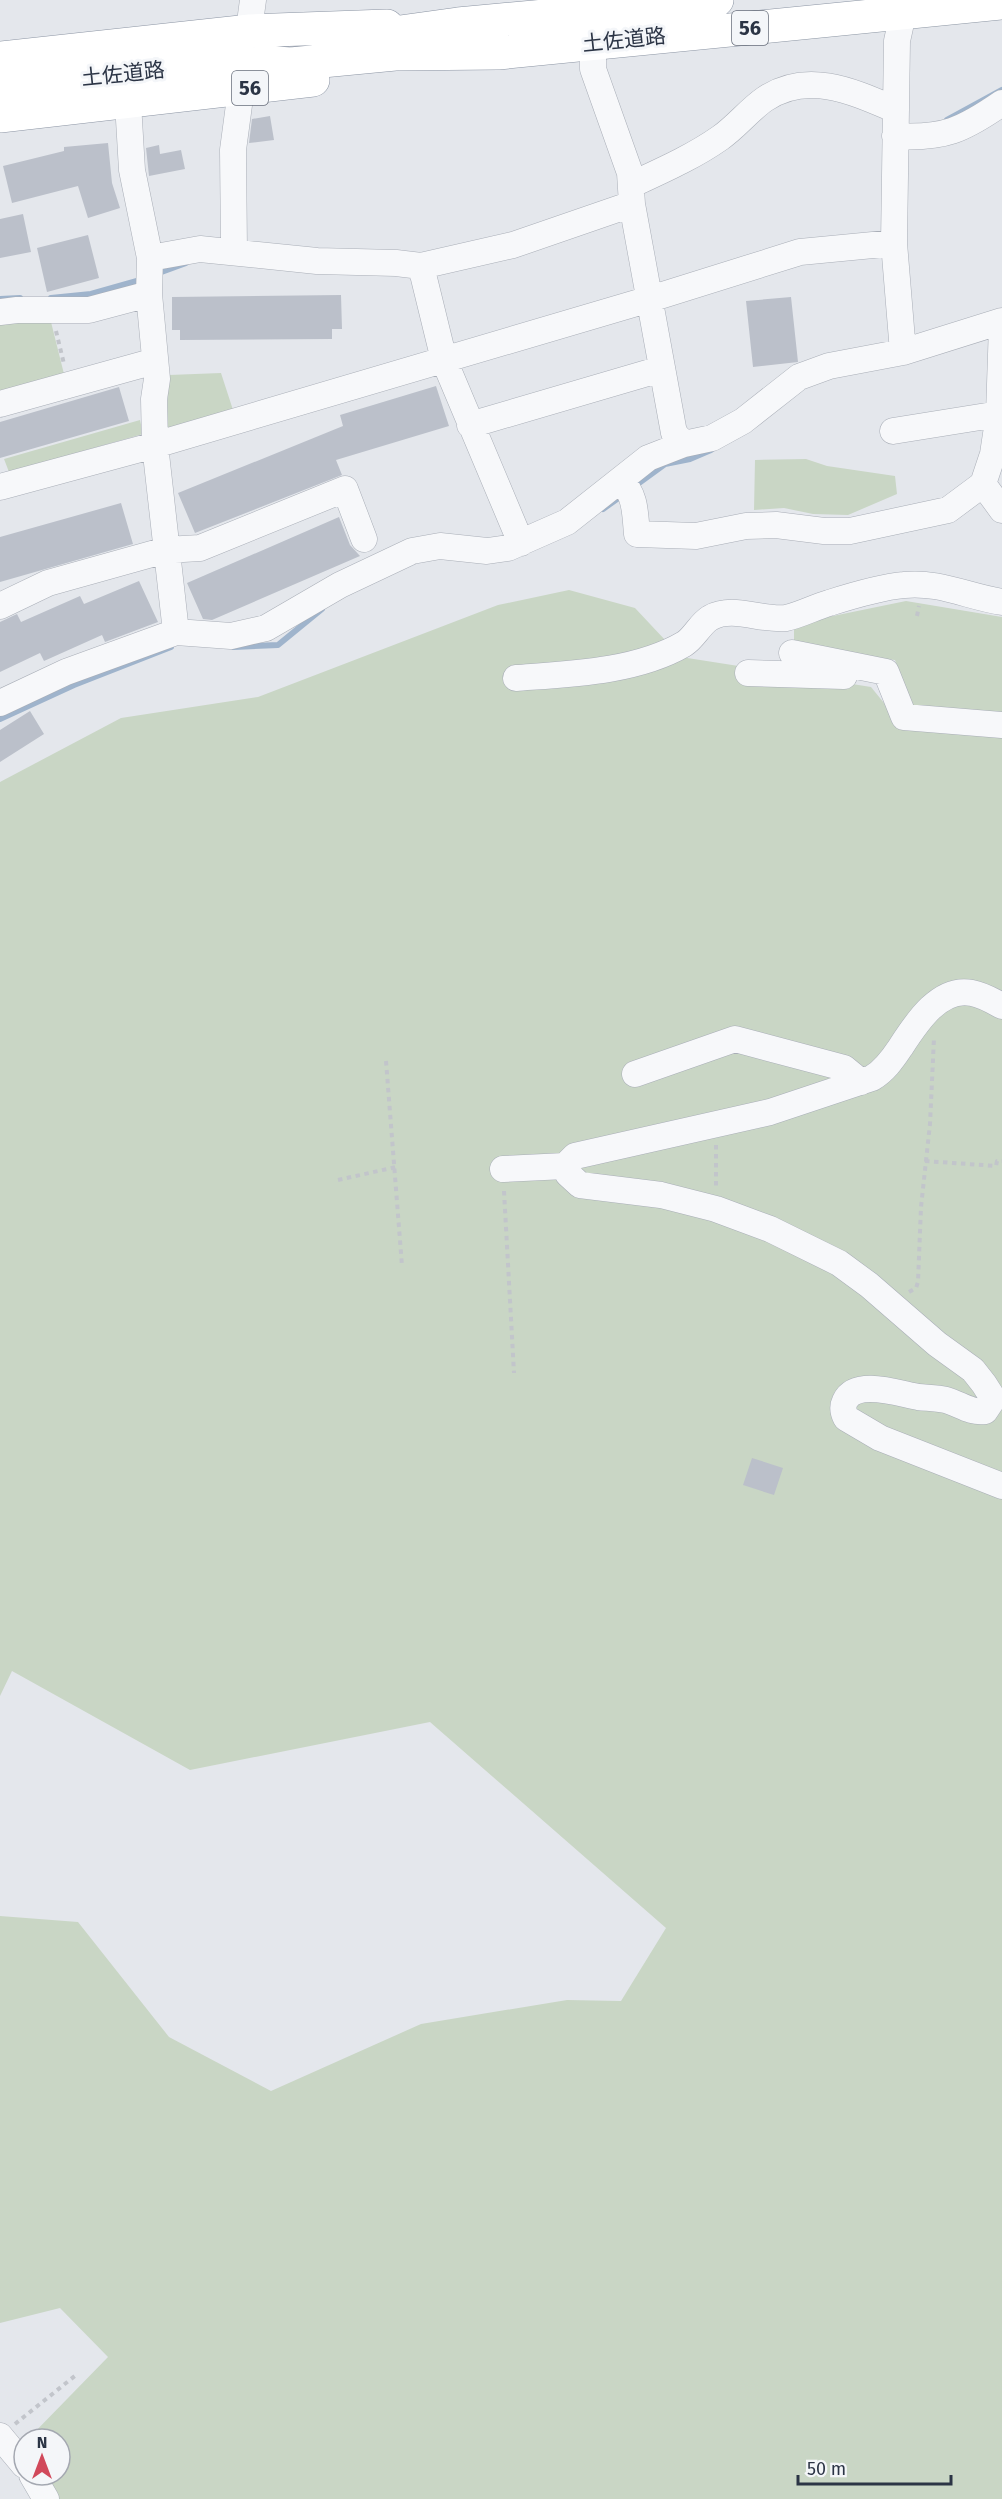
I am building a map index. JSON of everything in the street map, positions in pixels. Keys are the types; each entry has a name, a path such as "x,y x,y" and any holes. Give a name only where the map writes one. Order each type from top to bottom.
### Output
{"highway":[{"name":"土佐道路","path":"0,87 247,45 290,47 458,24 717,0"},
{"name":"土佐道路","path":"247,45 291,63 394,54 498,53 903,7 1002,3"},
{"name":"56","path":"0,58 247,45"},
{"name":"56","path":"0,116 128,103 247,45"}],"street":[{"path":"903,7 897,41 894,243 903,352"},
{"path":"593,43 593,69 630,173 661,369 674,433 684,444"},
{"path":"234,251 233,150 247,45"},
{"path":"0,312 89,309 200,249 317,261 421,266 513,245 632,194 722,137 767,98 809,84 850,91 924,138 954,131 1002,103"},
{"path":"128,103 132,170 149,276 155,361 155,445 176,632"},
{"path":"0,487 155,445 650,299 800,252 894,243"},
{"path":"421,266 444,360 521,543"},
{"path":"0,703 66,672 176,632 231,636 266,628 340,585 412,551 440,546 488,551 508,548 567,522 627,488 648,458 684,444 712,438 743,421 799,377 829,366 903,352 1001,329 999,414 993,454 983,484 948,510 850,531 746,526 696,536 637,534 627,488"},
{"path":"0,404 155,361"},
{"path":"470,425 661,369"},
{"path":"893,431 999,414"},
{"path":"983,484 1002,510"},
{"path":"0,606 48,583 166,550 200,548 345,489 364,539"},
{"path":"516,678 587,673 646,659 686,643 709,618 729,612 766,619 788,617 830,602 904,585 936,586 980,599 1002,602"},
{"path":"792,653 886,672 904,717 1002,725"},
{"path":"748,673 846,676 855,666"},
{"path":"503,1169 565,1166 575,1156 770,1112 880,1074 912,1030 935,1005 953,993 973,993 1002,1006"},
{"path":"635,1074 735,1039 844,1068 861,1082"},
{"path":"565,1166 568,1174 580,1185 661,1195 716,1209 770,1229 839,1263 866,1283 936,1344 973,1370 984,1383 992,1402 985,1411 977,1412 945,1400 881,1389 862,1389 854,1391 844,1402 843,1413 846,1418 880,1438 1002,1486"},
{"path":"4,2432 12,2445"}],"path":[{"path":"50,309 64,366"},
{"path":"866,1283 878,1282 908,1292 916,1288 930,1124 935,1005"},
{"path":"386,1061 402,1266"},
{"path":"716,1123 716,1209"},
{"path":"926,1161 996,1166 997,1161 1002,1161"},
{"path":"338,1180 395,1167"},
{"path":"503,1169 513,1373"},
{"path":"4,2432 76,2375"}],"green space":[{"path":"51,322 65,378 0,396 0,324"},
{"path":"221,373 233,410 169,431 166,424 169,375"},
{"path":"140,420 143,434 9,472 4,459"},
{"path":"806,459 827,466 895,476 897,494 848,515 813,514 784,508 754,510 755,460"},
{"path":"569,590 635,608 681,657 871,687 897,719 1002,733 1002,2499 54,2499 47,2487 72,2487 72,2427 40,2427 108,2357 60,2308 0,2323 0,1916 78,1922 169,2037 271,2091 421,2024 567,2000 621,2001 666,1928 430,1722 190,1770 12,1671 0,1696 0,782 121,718 258,697 498,605"},
{"path":"906,601 1002,617 1002,718 911,710 895,660 833,654 794,647 794,624"}],"building":[{"path":"270,116 274,140 249,143 252,119"},
{"path":"108,143 112,183 120,208 88,218 78,186 12,203 3,166 64,151 64,147"},
{"path":"159,145 160,154 181,150 185,169 149,176 146,148"},
{"path":"23,214 31,252 0,258 0,219"},
{"path":"88,235 99,278 47,292 37,248"},
{"path":"341,295 342,329 332,329 332,339 180,340 180,330 172,330 172,297"},
{"path":"791,297 798,362 753,367 746,301"},
{"path":"436,386 449,426 336,460 342,475 195,533 178,493 343,426 340,415"},
{"path":"119,387 129,421 0,458 0,422"},
{"path":"121,503 133,544 0,582 0,537"},
{"path":"339,517 350,545 360,556 212,620 203,619 187,583"},
{"path":"139,581 158,622 105,642 102,635 44,661 40,653 0,672 0,622 17,614 21,622 80,596 84,604"},
{"path":"30,711 44,734 0,762 0,730"},
{"path":"752,1458 783,1468 774,1495 743,1485"}],"waterway":[{"path":"947,120 1002,90"},
{"path":"156,274 186,263"},
{"path":"51,298 91,294 144,279"},
{"path":"0,299 20,298"},
{"path":"632,488 665,464 690,459 711,450"},
{"path":"603,509 624,494"},
{"path":"234,647 278,645 322,609"},
{"path":"0,719 74,685 171,647"}]}
